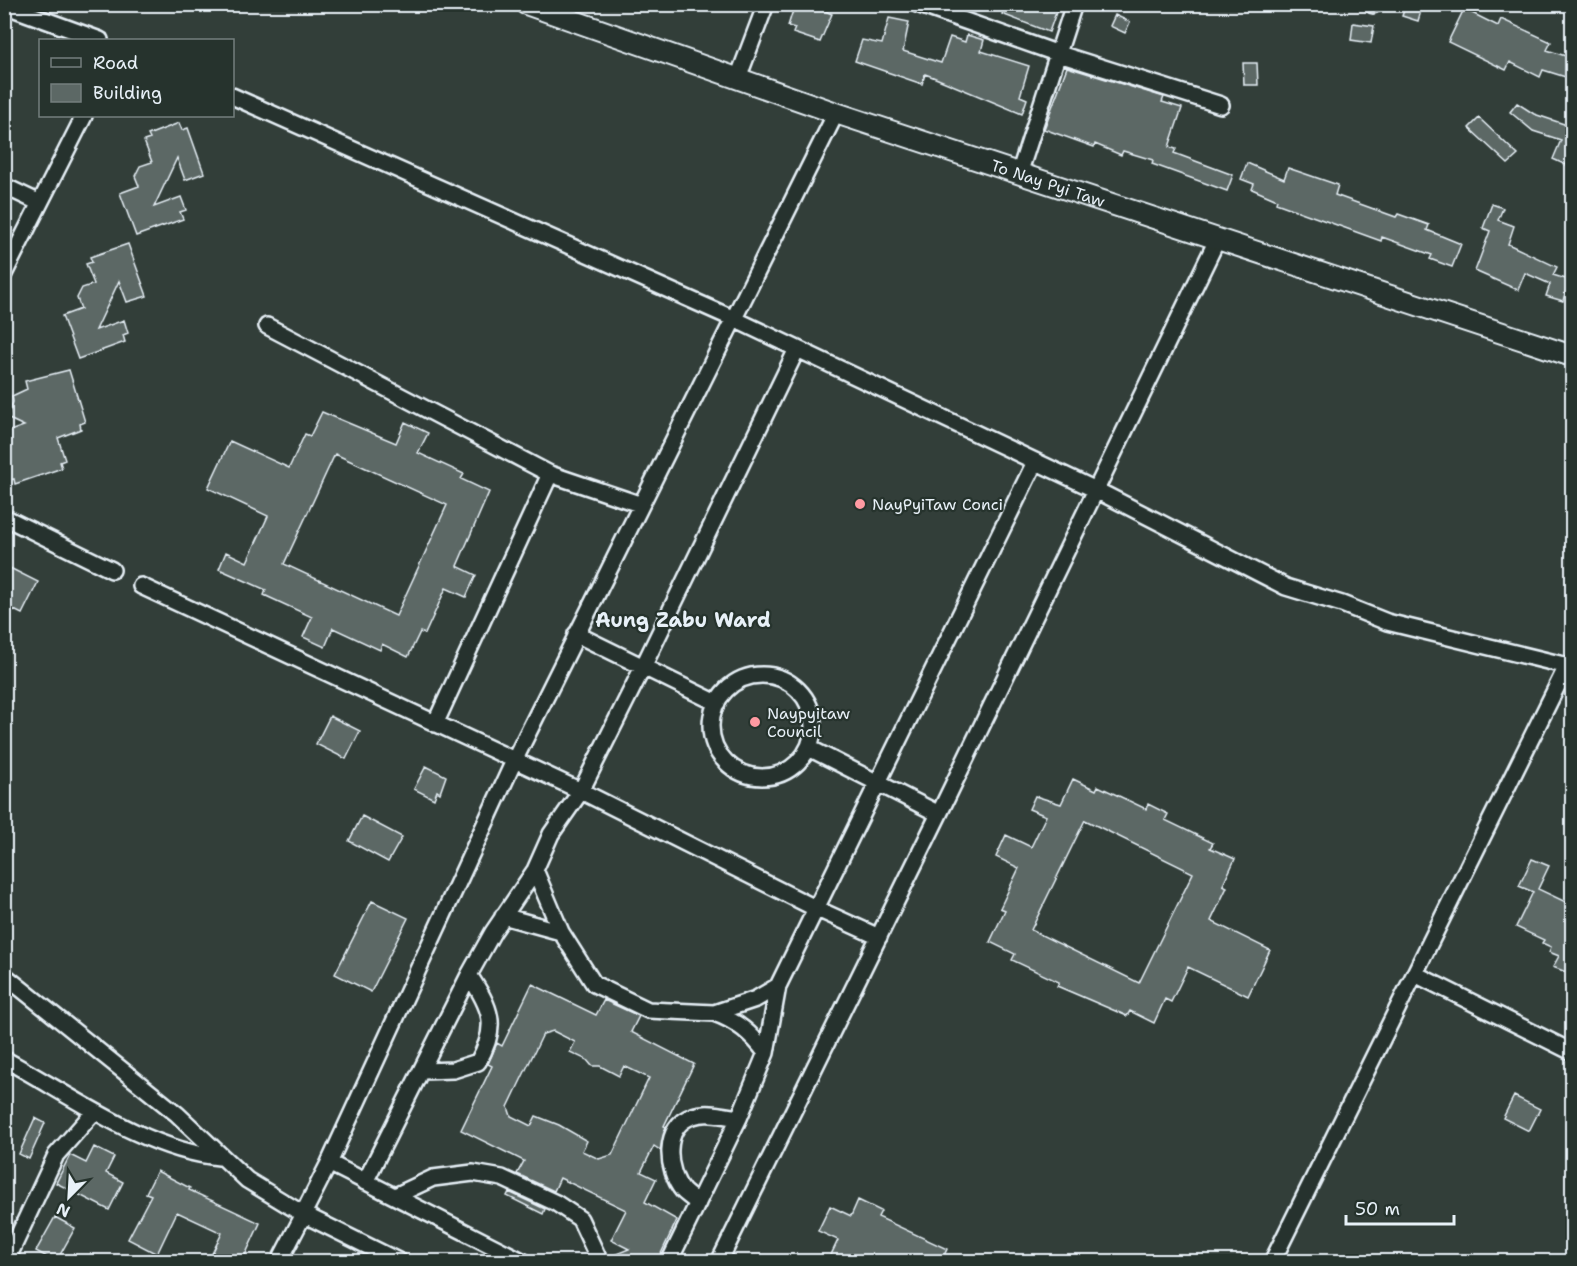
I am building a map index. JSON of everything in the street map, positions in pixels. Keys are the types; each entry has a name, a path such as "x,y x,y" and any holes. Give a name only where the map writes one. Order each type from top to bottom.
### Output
{"main road":[{"name":"To Nay Pyi Taw","path":"526,4 1019,174 1572,356"}],"street":[{"path":"4,4 97,39"},
{"path":"738,78 766,4"},
{"path":"918,4 1056,53 1221,105"},
{"path":"1019,174 1056,53 1074,4"},
{"path":"234,97 732,318 1096,490 1286,587 1387,622 1570,666 1272,1262"},
{"path":"279,1262 329,1163 514,761 639,504 836,112"},
{"path":"4,274 83,117"},
{"path":"4,186 40,203"},
{"path":"719,1262 939,814 1216,240"},
{"path":"267,326 550,474 639,504"},
{"path":"365,1182 423,1071 469,975 503,916 535,870 551,834 581,791 797,349"},
{"path":"669,1262 739,1118 766,1053 778,986 1035,462"},
{"path":"435,724 550,474"},
{"path":"4,517 112,570"},
{"path":"141,586 581,791 815,908 879,937"},
{"path":"576,634 644,665 717,703"},
{"path":"762,674 780,678 800,692 812,713 813,731 809,748 799,762 785,772 768,777 750,775 732,767 719,754 712,737 711,720 717,703 729,686 745,677 762,674"},
{"path":"809,748 939,814"},
{"path":"535,870 561,932 594,984 648,1010 714,1013 732,1019 754,1037 766,1053"},
{"path":"503,916 561,932"},
{"path":"1415,974 1572,1052"},
{"path":"4,975 177,1114 219,1157 246,1180 303,1214 400,1262"},
{"path":"423,1071 453,1070 478,1062 489,1043 491,1020 483,997 469,975"},
{"path":"714,1013 756,999 778,986"},
{"path":"4,1059 94,1112 187,1151 219,1157"},
{"path":"6,1262 56,1155 94,1112"},
{"path":"698,1203 683,1191 670,1165 673,1135 682,1120 695,1115 739,1118"},
{"path":"329,1163 524,1262"},
{"path":"394,1196 433,1178 472,1173 502,1178 556,1203 580,1219 600,1262"}],"building":[{"path":"795,4 810,4 832,14 820,42 793,33 795,28 788,26"},
{"path":"1006,4 1059,4 1049,32 1002,14"},
{"path":"1406,4 1423,4 1418,21 1402,16"},
{"path":"1464,9 1498,26 1501,19 1551,42 1547,50 1572,58 1572,79 1543,70 1540,77 1510,62 1506,70 1448,42"},
{"path":"1115,15 1130,22 1125,33 1110,26"},
{"path":"889,18 909,22 903,51 941,63 950,37 965,42 967,35 984,40 981,51 1029,66 1020,96 1027,99 1022,114 925,74 922,84 855,61 862,40 882,44"},
{"path":"1353,23 1374,26 1371,43 1351,40"},
{"path":"1243,63 1257,63 1258,85 1244,85"},
{"path":"1067,67 1164,97 1162,102 1182,108 1169,147 1176,149 1174,153 1233,175 1227,191 1152,164 1153,160 1123,151 1121,155 1095,144 1094,147 1044,129"},
{"path":"1517,103 1534,114 1567,125 1572,112 1572,150 1566,165 1553,159 1561,140 1533,131 1510,112"},
{"path":"1479,118 1518,155 1508,164 1469,128"},
{"path":"179,123 182,130 188,128 204,173 185,180 177,158 154,207 181,197 186,210 180,212 183,219 136,236 120,193 139,186 135,176 140,166 152,162 144,141 150,139 148,135"},
{"path":"1247,163 1284,179 1288,168 1338,185 1335,195 1396,217 1398,214 1429,225 1427,230 1461,244 1452,267 1430,259 1432,255 1382,237 1381,241 1276,203 1277,200 1252,189 1254,184 1241,179"},
{"path":"1492,204 1503,208 1498,220 1514,226 1508,244 1557,267 1553,275 1569,280 1563,301 1546,296 1550,284 1525,273 1518,290 1475,271 1490,231 1483,228"},
{"path":"128,244 147,296 127,302 119,281 96,330 124,320 128,333 123,335 125,342 78,359 62,316 81,309 77,298 82,288 94,284 86,264 92,262 90,257"},
{"path":"69,370 85,422 80,424 81,429 58,438 65,460 60,462 62,468 15,484 14,479 9,480 4,470 4,433 24,426 7,418 13,402 12,396 27,389 25,381"},
{"path":"322,412 396,443 405,422 428,433 418,453 464,474 461,479 489,492 457,566 476,575 466,597 446,588 425,634 420,632 408,657 382,644 380,650 333,628 325,647 303,637 312,617 264,595 266,590 219,569 226,552 247,562 268,516 208,488 230,441 289,468 305,434 310,436","holes":["335,454 447,505 396,616 284,564"]},
{"path":"4,565 38,582 22,614 4,605"},
{"path":"330,716 360,731 346,759 316,744"},
{"path":"426,766 446,776 440,793 437,791 434,799 414,789"},
{"path":"1073,779 1096,790 1098,786 1146,809 1148,804 1168,814 1165,820 1213,843 1210,848 1235,859 1223,885 1227,887 1211,921 1270,950 1248,996 1188,967 1171,1002 1165,999 1154,1023 1130,1011 1127,1016 1057,986 1059,982 1012,960 1015,954 990,942 1005,910 1000,908 1019,868 996,857 1006,835 1031,847 1046,816 1029,809 1035,796 1061,804","holes":["1085,820 1193,873 1139,983 1031,930"]},
{"path":"362,816 402,837 388,862 349,841"},
{"path":"1532,859 1549,866 1538,889 1572,905 1572,958 1566,972 1553,967 1559,956 1549,952 1551,947 1542,943 1544,940 1516,927 1533,892 1519,886"},
{"path":"372,901 408,918 371,992 335,974"},
{"path":"532,984 596,1015 604,1000 639,1016 631,1032 694,1064 664,1126 666,1127 660,1150 654,1146 641,1172 656,1179 645,1202 677,1220 657,1262 610,1262 609,1257 629,1249 611,1240 626,1210 560,1178 554,1191 517,1174 524,1161 461,1130 492,1066 488,1064 497,1043 502,1046","holes":["553,1031 575,1042 570,1052 587,1060 592,1066 600,1066 619,1076 624,1066 649,1078 612,1155 599,1159 582,1151 587,1141 559,1125 536,1116 531,1126 511,1116 508,1107 543,1034"]},
{"path":"1514,1096 1540,1109 1529,1131 1503,1118"},
{"path":"35,1118 45,1123 29,1159 19,1154"},
{"path":"94,1147 114,1157 106,1173 123,1182 109,1210 56,1183 70,1155 86,1163"},
{"path":"157,1171 190,1188 189,1190 260,1223 242,1262 208,1262 222,1233 177,1212 157,1254 128,1239 151,1195 146,1193"},
{"path":"509,1192 545,1209 543,1214 507,1196"},
{"path":"858,1200 881,1211 878,1217 947,1249 941,1262 839,1262 830,1257 838,1240 818,1231 830,1206 851,1216"},
{"path":"55,1217 75,1228 56,1262 36,1251"}],"place":[{"name":"NayPyiTaw Conci","path":"860,504"},
{"name":"Naypyitaw Council","path":"755,722"}],"district":[{"name":"Aung Zabu Ward","path":"683,620"}]}
